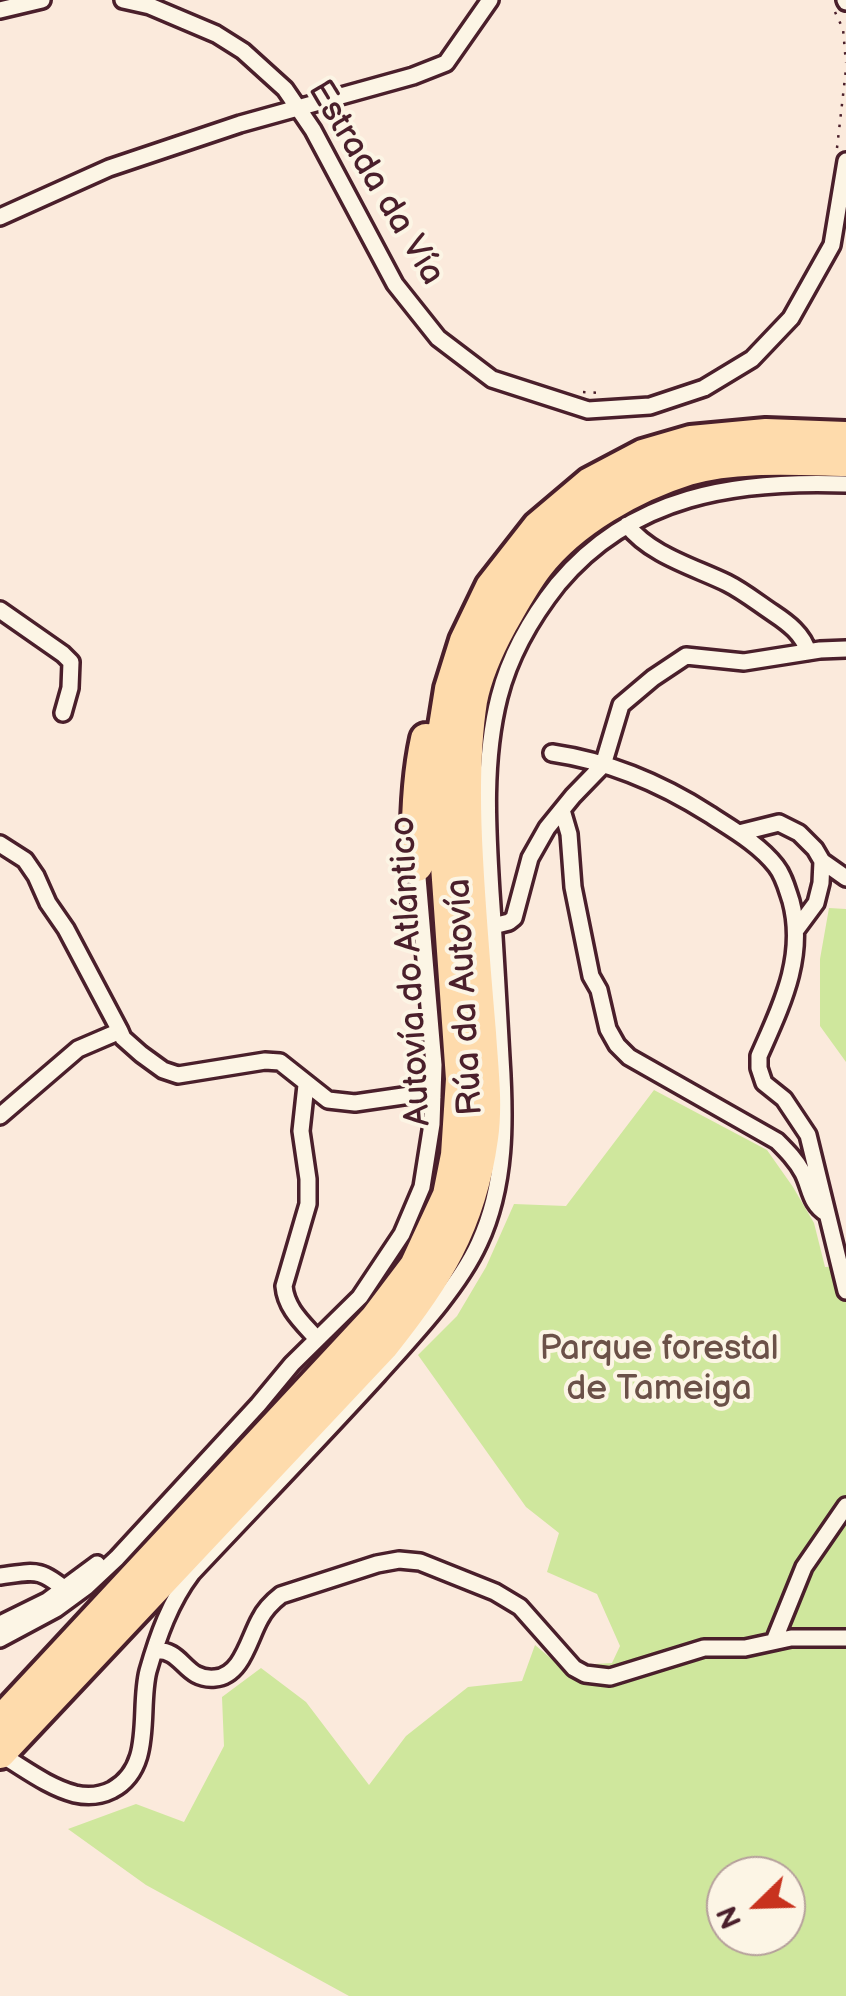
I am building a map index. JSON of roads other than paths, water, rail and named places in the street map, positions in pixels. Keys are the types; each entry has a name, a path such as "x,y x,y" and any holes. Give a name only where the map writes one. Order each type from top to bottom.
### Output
{"highway":[{"name":"Autovía do Atlántico","path":"0,1754 13,1720 375,1319 414,1266 448,1195 456,1155 461,1079 441,794 443,733 450,689 465,641 491,586 538,527 590,483 643,455 692,441 766,434 846,437"},
{"name":"Autovía do Atlántico","path":"13,1720 253,1486 312,1435 423,1294 461,1227 476,1179 484,1133 485,1087 468,857 466,762 472,698 488,649 538,565 568,535 623,496 691,470 762,459 846,461"},
{"path":"418,866 416,831 422,755 440,672 463,624 491,586"},
{"path":"312,1435 408,1342"},
{"path":"226,1537 253,1486"}],"street":[{"path":"0,10 42,0"},
{"name":"Estrada da Vía","path":"123,0 166,12 216,34 243,51 286,89 395,284 438,338 492,379 588,410 650,406 704,388 752,359 791,318 832,245 841,161"},
{"path":"0,217 109,168 240,124 414,76 446,63 490,0"},
{"name":"Rúa da Autovía","path":"408,1342 452,1286 479,1243 498,1186 505,1122 488,848 488,760 499,698 526,628 568,573 594,547 651,512 721,490 759,485 846,484"},
{"path":"627,525 648,544 732,585 790,624 808,652"},
{"path":"0,610 70,662 70,688 63,713"},
{"path":"493,926 514,918 530,858 572,796 603,765 621,705 653,678 686,656 744,662 846,650"},
{"path":"552,753 587,758 687,800 739,833 778,868 786,884 796,931 790,983 759,1056 759,1068 764,1083 784,1100 808,1134 828,1215 840,1238 846,1290"},
{"path":"562,810 572,886 591,976 617,1045 776,1142 792,1156 817,1208 828,1215"},
{"path":"739,833 778,823 800,833 822,861 846,878"},
{"path":"0,844 25,860 36,876 123,1038 164,1070 178,1074 280,1062 328,1100 355,1104 410,1095 432,1097"},
{"path":"796,931 816,903 822,861"},
{"path":"0,1639 39,1620 117,1558 292,1364 360,1297 402,1234 422,1187 432,1124 434,1065 418,866"},
{"path":"0,1116 78,1050 120,1032"},
{"path":"306,1085 301,1131 308,1204 284,1286 291,1310 317,1339"},
{"path":"0,1754 56,1787 90,1796 107,1792 133,1772 139,1757 146,1682 169,1611 185,1582 312,1435"},
{"path":"774,1641 804,1568 846,1506"},
{"path":"155,1651 174,1654 192,1674 218,1678 231,1673 260,1618 280,1596 399,1560 420,1562 496,1592 520,1607 574,1668 584,1674 610,1677 704,1648 745,1648 790,1638 846,1638"},
{"path":"0,1576 44,1573 70,1592"},
{"path":"0,1627 70,1592"},
{"path":"169,1611 174,1654"}],"park label":[{"name":"Parque forestal de Tameiga","path":"659,1370"}]}
